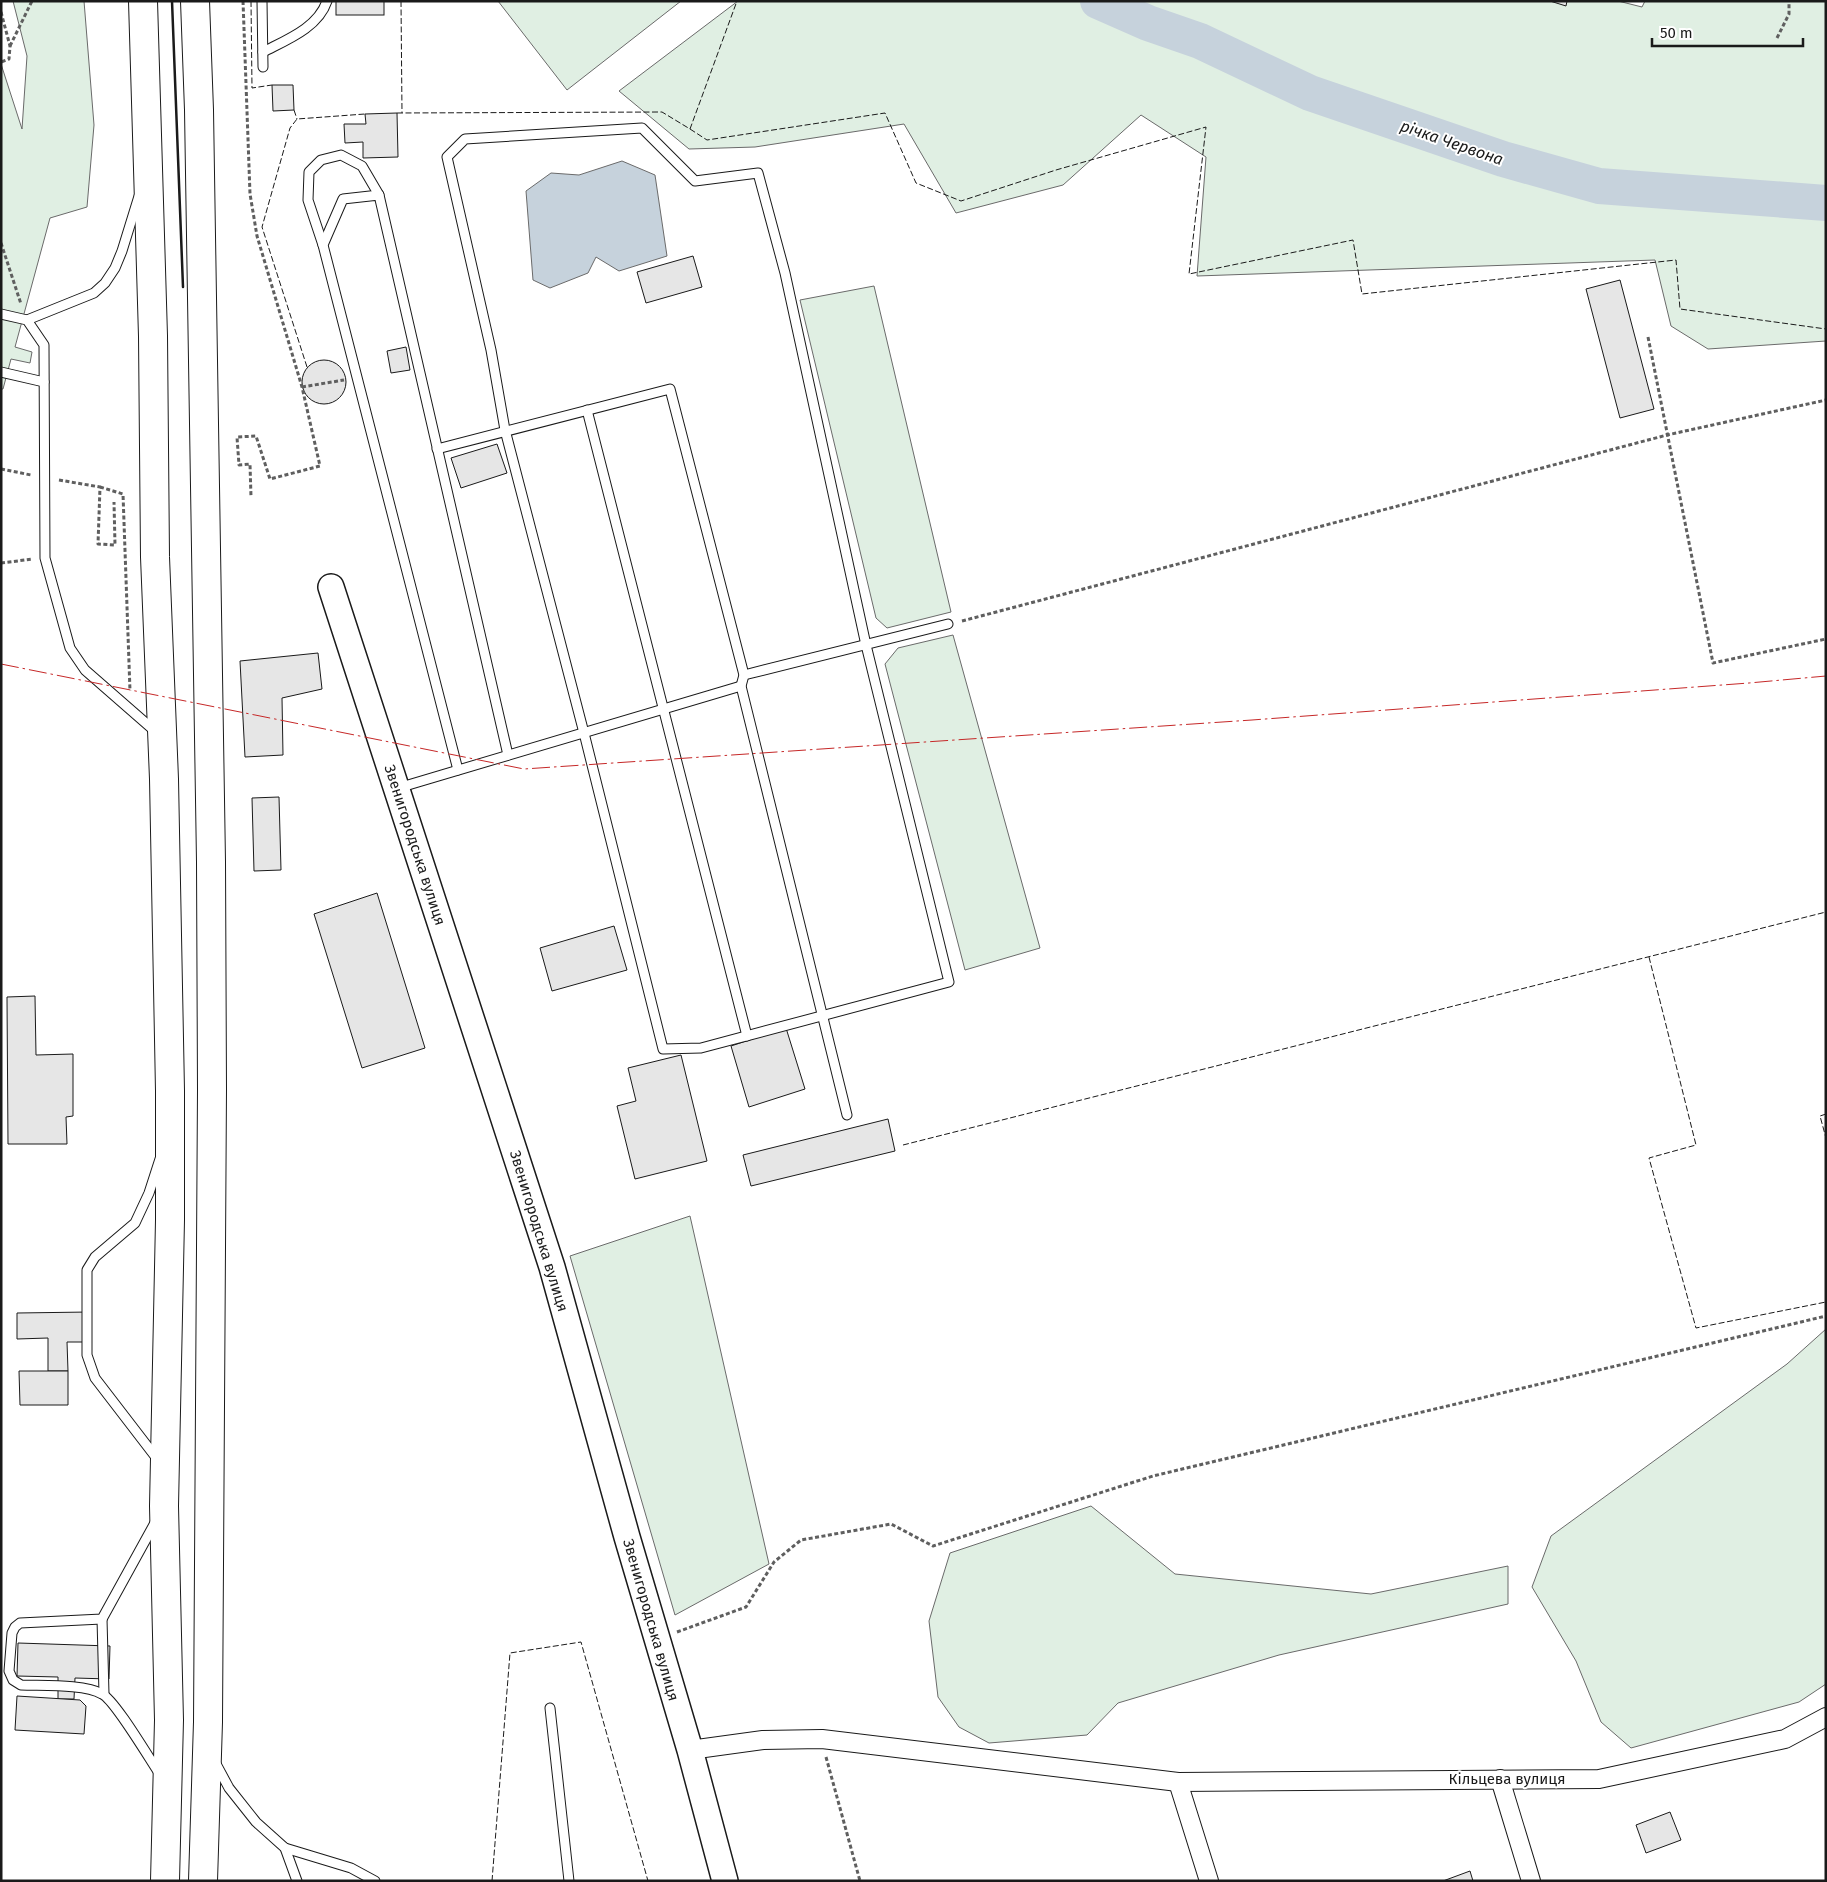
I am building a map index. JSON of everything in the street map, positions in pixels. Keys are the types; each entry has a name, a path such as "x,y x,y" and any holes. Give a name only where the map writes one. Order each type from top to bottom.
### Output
{"highway":[{"path":"144,1 153,336 155,557 163,738 170,1125 164,1506 169,1720 165,1881"},
{"path":"195,1 199,110 211,862 212,1089 207,1749 203,1881"}],"street":[{"name":"Звенигородська вулиця","path":"331,587 552,1267 690,1750 725,1881"},
{"name":"Кільцева вулиця","path":"690,1750 763,1740 822,1739 1178,1782 1599,1779 1785,1739 1826,1717"},
{"path":"1500,1779 1531,1881"},
{"path":"1178,1782 1209,1881"}],"lane":[{"path":"262,1 264,67"},
{"path":"263,52 303,30 320,15 327,1"},
{"path":"642,128 695,181 758,173 785,273 866,645 949,982 701,1048 663,1049 584,733 505,430 491,350 447,157 465,139 642,128"},
{"path":"458,770 323,245 308,200 309,172 321,160 341,155 362,166 379,195 508,755"},
{"path":"1,314 27,320 94,293 105,283 115,268 122,251 148,168"},
{"path":"323,245 343,199 379,195"},
{"path":"27,320 44,345 45,558 70,648 85,670 130,712 163,738"},
{"path":"1,372 44,382"},
{"path":"437,449 670,389 744,675 740,686 847,1115"},
{"path":"587,410 746,1036"},
{"path":"744,675 948,624"},
{"path":"397,789 740,686"},
{"path":"165,1470 95,1378 87,1355 87,1270 95,1256 135,1223 149,1193 170,1125"},
{"path":"104,1694 102,1619 164,1506"},
{"path":"102,1619 20,1623 12,1633 9,1671 13,1680 21,1685 90,1689 104,1694 167,1786"},
{"path":"550,1708 569,1881"},
{"path":"207,1749 230,1788 256,1822 286,1848 351,1868 375,1881"},
{"path":"286,1848 297,1881"}],"path":[{"path":"10,46 32,1"},
{"path":"243,1 250,194 257,236 302,387 320,466 270,479 256,436 237,437 239,465 250,464 251,497"},
{"path":"1777,38 1789,14 1789,1"},
{"path":"1,12 10,46 9,59 1,62"},
{"path":"1,243 27,320"},
{"path":"1648,337 1713,662 1826,639"},
{"path":"302,387 357,377"},
{"path":"948,624 1667,435 1826,400"},
{"path":"100,488 123,494 130,712"},
{"path":"99,510 98,544 115,545 114,502"},
{"path":"1,563 45,558"},
{"path":"657,1639 746,1607 774,1562 802,1540 891,1524 933,1546 1152,1476 1826,1316"},
{"path":"822,1739 860,1881"}],"green space":[{"path":"13,1 84,1 94,125 87,207 50,218 15,347 32,352 30,363 11,359 3,389 1,389 1,64 22,129 27,56"},
{"path":"498,1 681,1 567,90"},
{"path":"738,1 1618,1 1642,7 1645,1 1826,1 1826,341 1708,349 1671,326 1655,260 1197,276 1206,157 1141,115 1063,185 956,213 904,124 755,147 689,149 619,91"},
{"path":"874,286 951,612 887,628 876,618 800,300"},
{"path":"953,635 1040,948 965,970 885,664 898,648"},
{"path":"690,1216 769,1564 675,1615 570,1256"},
{"path":"1826,1329 1826,1684 1799,1702 1631,1748 1601,1722 1576,1661 1532,1587 1551,1536 1787,1364"},
{"path":"1091,1506 1175,1574 1371,1594 1508,1566 1508,1604 1279,1655 1118,1703 1087,1735 989,1743 959,1727 938,1697 929,1621 950,1553"}],"shaded area":[{"path":"622,161 655,175 667,256 619,271 596,257 588,273 550,288 533,280 526,191 551,173 579,175"}],"building":[{"path":"336,1 384,1 384,15 336,15"},
{"path":"1550,1 1567,1 1566,6"},
{"path":"272,85 293,85 294,110 273,111"},
{"path":"397,113 398,157 363,158 363,142 345,143 344,124 366,124 365,114"},
{"path":"693,256 702,287 646,303 637,272"},
{"path":"1620,280 1654,409 1620,418 1586,289"},
{"path":"406,347 410,370 391,373 387,351"},
{"path":"328,360 340,366 345,373 345,391 340,398 333,403 320,404 312,401 305,394 302,378 305,370 312,363"},
{"path":"497,444 507,473 461,488 451,458"},
{"path":"318,653 322,689 282,698 283,755 245,757 240,661"},
{"path":"279,797 281,870 254,871 252,798"},
{"path":"377,893 425,1048 362,1068 314,914"},
{"path":"614,926 627,970 552,991 540,948"},
{"path":"35,996 36,1055 73,1054 73,1116 66,1117 67,1144 8,1144 7,997"},
{"path":"786,1028 805,1089 749,1107 731,1046"},
{"path":"681,1055 707,1161 635,1179 617,1106 636,1101 628,1068"},
{"path":"888,1119 895,1151 751,1186 743,1155"},
{"path":"89,1312 89,1342 67,1342 68,1371 48,1371 48,1338 17,1339 17,1313"},
{"path":"19,1371 68,1371 68,1405 20,1405"},
{"path":"18,1643 110,1646 109,1679 75,1678 74,1699 58,1699 58,1677 17,1676"},
{"path":"17,1696 80,1700 86,1706 84,1734 15,1730"},
{"path":"1670,1812 1681,1840 1646,1853 1636,1825"},
{"path":"1470,1871 1473,1881 1443,1881"}],"waterway":[{"name":"річка Червона","path":"1098,1 1148,23 1200,41 1310,93 1503,159 1599,186 1826,203"}],"fence":[{"path":"251,1 252,88 272,85"},
{"path":"401,1 402,113"},
{"path":"397,113 662,112 690,129 737,1"},
{"path":"294,110 297,119"},
{"path":"690,129 707,140 885,113 916,183 961,201 1056,170 1206,127 1189,274 1353,240 1362,294 1676,260 1680,309 1826,329"},
{"path":"307,367 262,227 290,128 297,119 365,114"},
{"path":"903,1145 1826,912"},
{"path":"1649,957 1696,1145 1649,1158 1696,1328 1826,1302"},
{"path":"1826,1114 1820,1116 1826,1138"},
{"path":"492,1881 510,1653 581,1642 648,1881"}],"wall":[{"path":"172,1 183,287"}],"power":[{"path":"1,664 524,769 1252,720 1826,676"}]}
